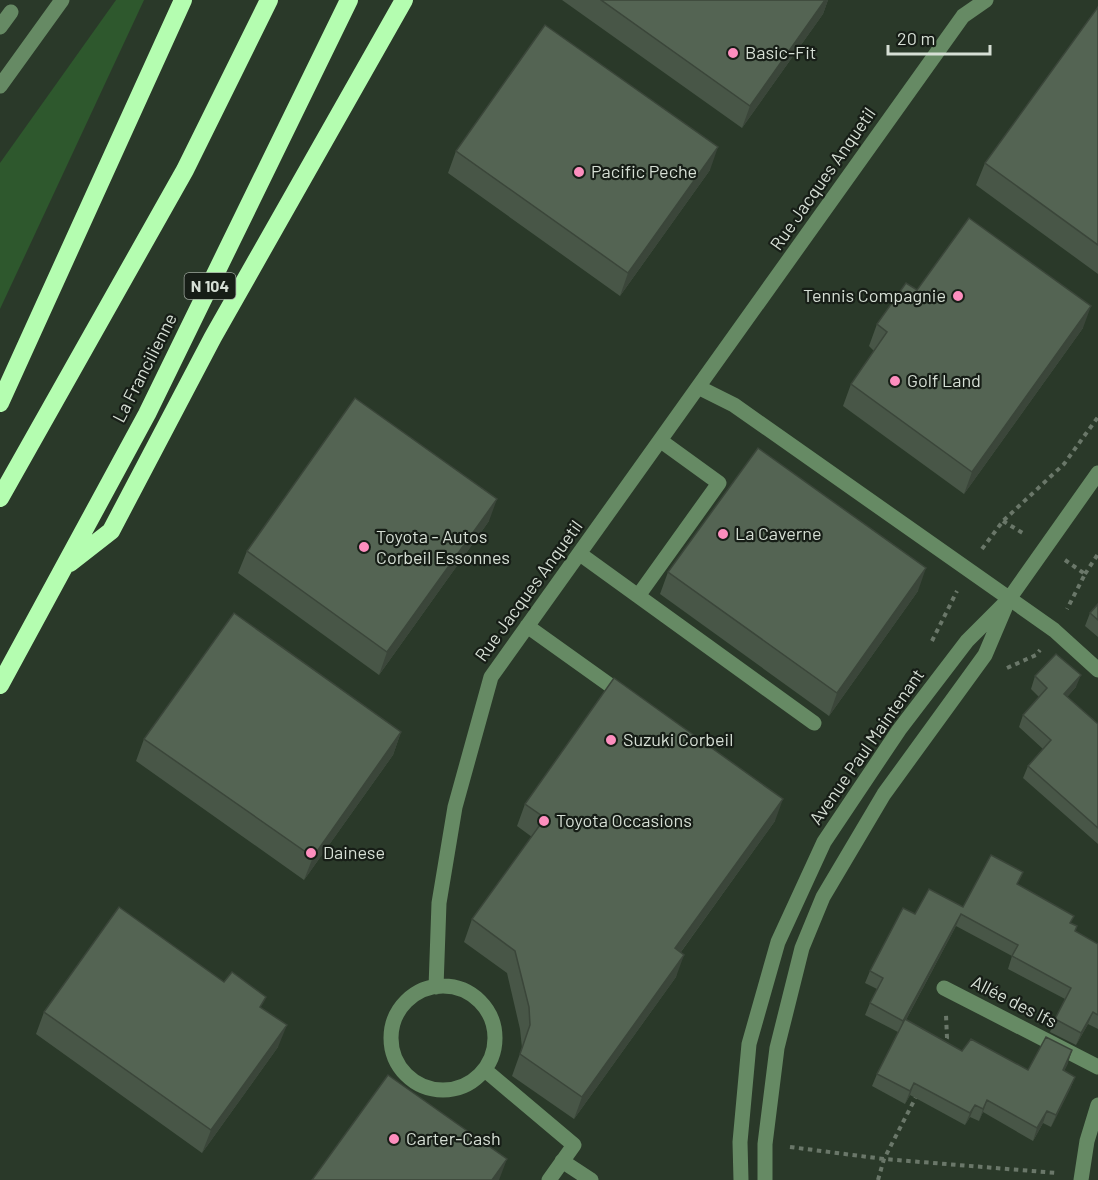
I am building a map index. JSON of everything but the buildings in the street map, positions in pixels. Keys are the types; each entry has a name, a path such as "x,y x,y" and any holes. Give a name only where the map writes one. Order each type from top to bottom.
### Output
{"highway":[{"path":"0,403 183,0"},
{"path":"0,498 185,170 269,0"},
{"name":"La Francilienne","path":"0,685 147,414 349,0"},
{"path":"63,568 111,531 213,337 404,0"}],"street":[{"path":"0,86 62,0"},
{"name":"Rue Jacques Anquetil","path":"436,987 440,903 455,807 491,676 963,16 986,0"},
{"path":"0,27 11,12"},
{"path":"699,388 734,405 1009,598 1054,630 1098,670"},
{"path":"638,596 719,483 661,441"},
{"name":"Avenue Paul Maintenant","path":"741,1180 740,1142 749,1044 778,942 798,893 824,842 899,730 967,641 1009,598 1098,473"},
{"path":"580,554 814,723"},
{"name":"Avenue Paul Maintenant","path":"765,1180 765,1144 779,1038 802,948 823,897 884,794 985,655 1009,598"},
{"path":"528,626 639,705"},
{"path":"436,987 456,988 475,997 488,1011 495,1031 494,1051 485,1070 470,1084 450,1091 430,1089 412,1081 398,1065 391,1046 392,1029 398,1012 409,999 421,991 436,987"},
{"name":"Allée des Ifs","path":"944,988 1098,1067"},
{"path":"485,1070 574,1145 549,1180"},
{"path":"1082,1177 1098,1105"},
{"path":"562,1161 591,1180"}],"path":[{"path":"1003,521 1064,464 1098,417"},
{"path":"1085,574 1098,554"},
{"path":"941,1048 947,1038 944,988"},
{"path":"878,1180 884,1159 921,1088"},
{"path":"765,1144 884,1159 1082,1177"}],"green space":[{"path":"116,0 144,0 0,309 0,163"}],"place":[{"name":"Basic-Fit","path":"733,53"},
{"name":"Pacific Peche","path":"579,172"},
{"name":"Tennis Compagnie","path":"958,296"},
{"name":"Golf Land","path":"895,381"},
{"name":"La Caverne","path":"723,534"},
{"name":"Toyota - Autos Corbeil Essonnes","path":"364,547"},
{"name":"Suzuki Corbeil","path":"611,740"},
{"name":"Toyota Occasions","path":"544,821"},
{"name":"Dainese","path":"311,853"},
{"name":"Carter-Cash","path":"394,1139"}]}
